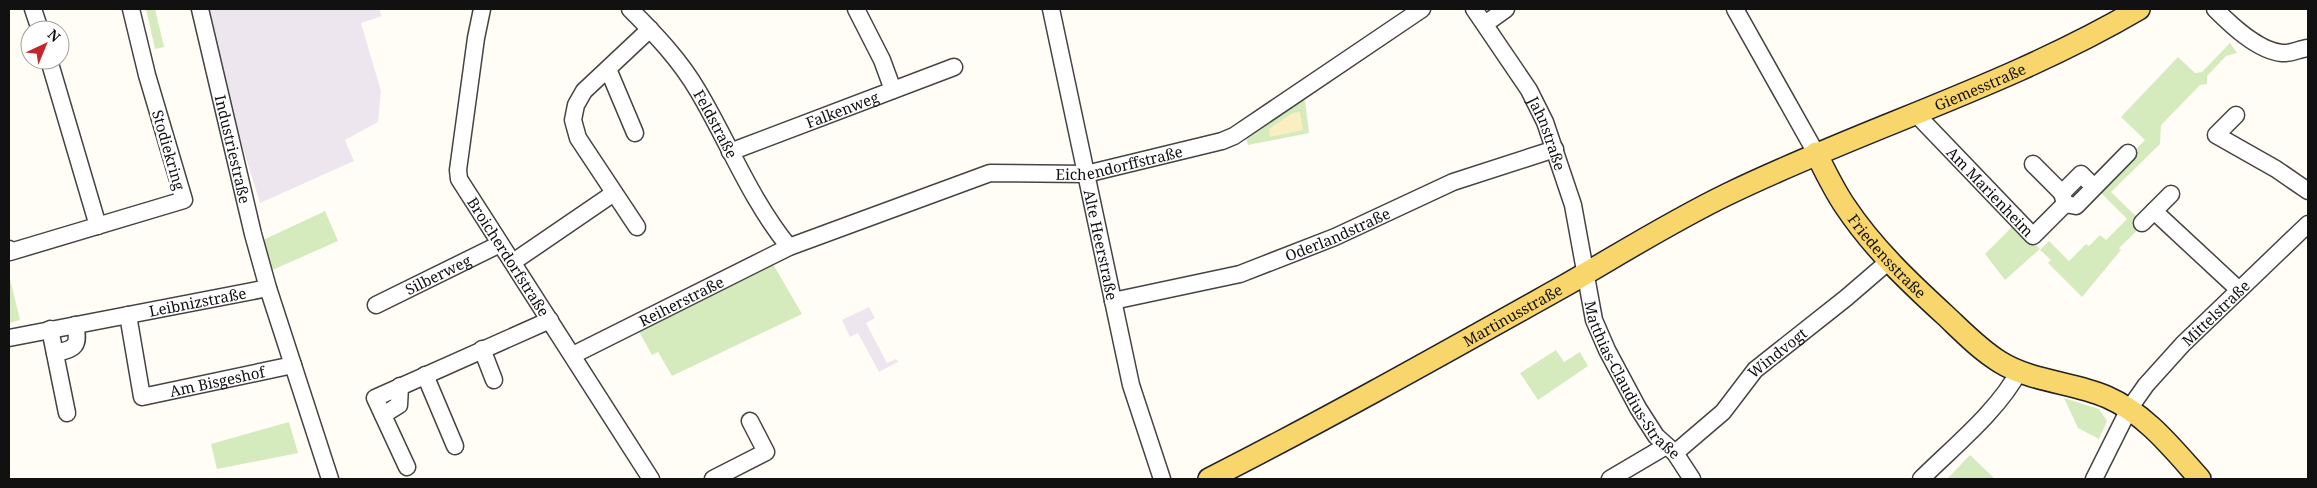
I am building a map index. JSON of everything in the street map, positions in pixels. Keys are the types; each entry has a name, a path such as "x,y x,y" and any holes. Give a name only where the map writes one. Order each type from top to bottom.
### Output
{"main road":[{"name":"Giemesstraße","path":"1816,153 1917,114 2058,54 2139,9"},
{"name":"Friedensstraße","path":"1816,153 1845,206 1889,261 1971,339 2000,362 2019,371 2091,392 2129,409 2151,427 2200,479"},
{"name":"Martinusstraße","path":"1209,479 1309,429 1693,212 1816,153"}],"street":[{"name":"Stodiekring","path":"9,249 10,252 184,200 147,74 132,9"},
{"name":"Industriestraße","path":"200,9 253,234 268,288"},
{"name":"Broicherdorfstraße","path":"482,9 476,38 458,175 461,184 573,355 651,479"},
{"name":"Feldstraße","path":"630,9 650,29 691,80 764,213 789,246"},
{"path":"856,9 882,60 893,90"},
{"name":"Alte Heerstraße","path":"1051,9 1131,385 1162,479"},
{"name":"Eichendorffstraße","path":"789,246 990,173 1086,174 1212,145 1234,136 1422,9"},
{"name":"Jahnstraße","path":"1474,9 1533,98 1545,122 1573,205 1585,274"},
{"path":"1485,24 1506,9"},
{"name":"Friedensstraße","path":"1735,9 1816,153"},
{"path":"2215,9 2238,32 2272,50 2282,54 2308,48"},
{"path":"637,227 578,138 573,126 578,101 584,92 650,29"},
{"name":"Falkenweg","path":"730,152 954,67"},
{"path":"608,68 635,133"},
{"path":"52,70 98,226"},
{"name":"Am Marienheim","path":"1917,114 2033,236 2081,174 2094,187 2128,153"},
{"path":"2236,115 2216,134 2276,169 2308,191"},
{"name":"Oderlandstraße","path":"1113,301 1240,274 1335,237 1453,182 1555,149"},
{"path":"2033,164 2064,198"},
{"path":"513,262 614,193"},
{"path":"2142,223 2172,194"},
{"path":"2154,211 2239,290"},
{"name":"Mittelstraße","path":"2094,479 2129,409 2162,366 2308,224"},
{"name":"Silberweg","path":"376,305 500,244"},
{"name":"Reiherstraße","path":"573,355 789,246"},
{"name":"Windvogt","path":"1610,479 1671,450 1723,412 1755,370 1846,298 1889,261"},
{"name":"Matthias-Claudius-Straße","path":"1585,274 1594,320 1607,350 1638,408 1692,479"},
{"path":"268,288 330,479"},
{"name":"Leibnizstraße","path":"9,338 268,288"},
{"name":"Leibnizstraße","path":"128,315 142,397"},
{"path":"406,467 375,398 425,374 550,320"},
{"path":"55,353 69,350 76,344 78,336 75,325"},
{"path":"50,330 67,413"},
{"path":"482,349 494,380"},
{"name":"Am Bisgeshof","path":"142,397 293,365"},
{"path":"1920,479 1994,406 2013,383 2019,371"},
{"path":"425,374 455,446"},
{"path":"712,479 766,452 750,421"}],"shaded area":[{"path":"200,9 379,9 382,16 361,23 381,91 378,122 345,140 354,161 260,203"},
{"path":"869,307 875,318 866,323 887,363 896,359 898,362 879,372 858,333 850,337 842,320"}],"green space":[{"path":"146,9 155,9 164,47 155,49"},
{"path":"2230,43 2237,53 2226,56 2207,76 2207,84 2200,85 2161,125 2160,144 2111,192 2144,224 2119,248 2121,250 2082,297 2048,263 2051,260 2040,250 2049,241 2069,261 2086,244 2089,246 2100,235 2106,240 2127,219 2100,192 2100,186 2145,140 2121,117 2178,57 2195,73 2202,72"},
{"path":"1301,97 1305,101 1309,133 1248,145 1246,137"},
{"path":"325,211 338,241 270,271 263,240"},
{"path":"2014,225 2040,249 2005,280 1985,254"},
{"path":"770,259 802,314 672,376 658,352 652,355 636,326"},
{"path":"9,275 20,320 9,323"},
{"path":"1556,350 1564,362 1580,352 1588,366 1538,400 1520,373"},
{"path":"2064,398 2099,409 2107,421 2099,439 2078,428"},
{"path":"289,422 298,453 217,469 211,444"},
{"path":"1970,455 1995,479 1947,479"}],"sand":[{"path":"1300,112 1303,130 1270,137 1269,129 1293,113"}]}
